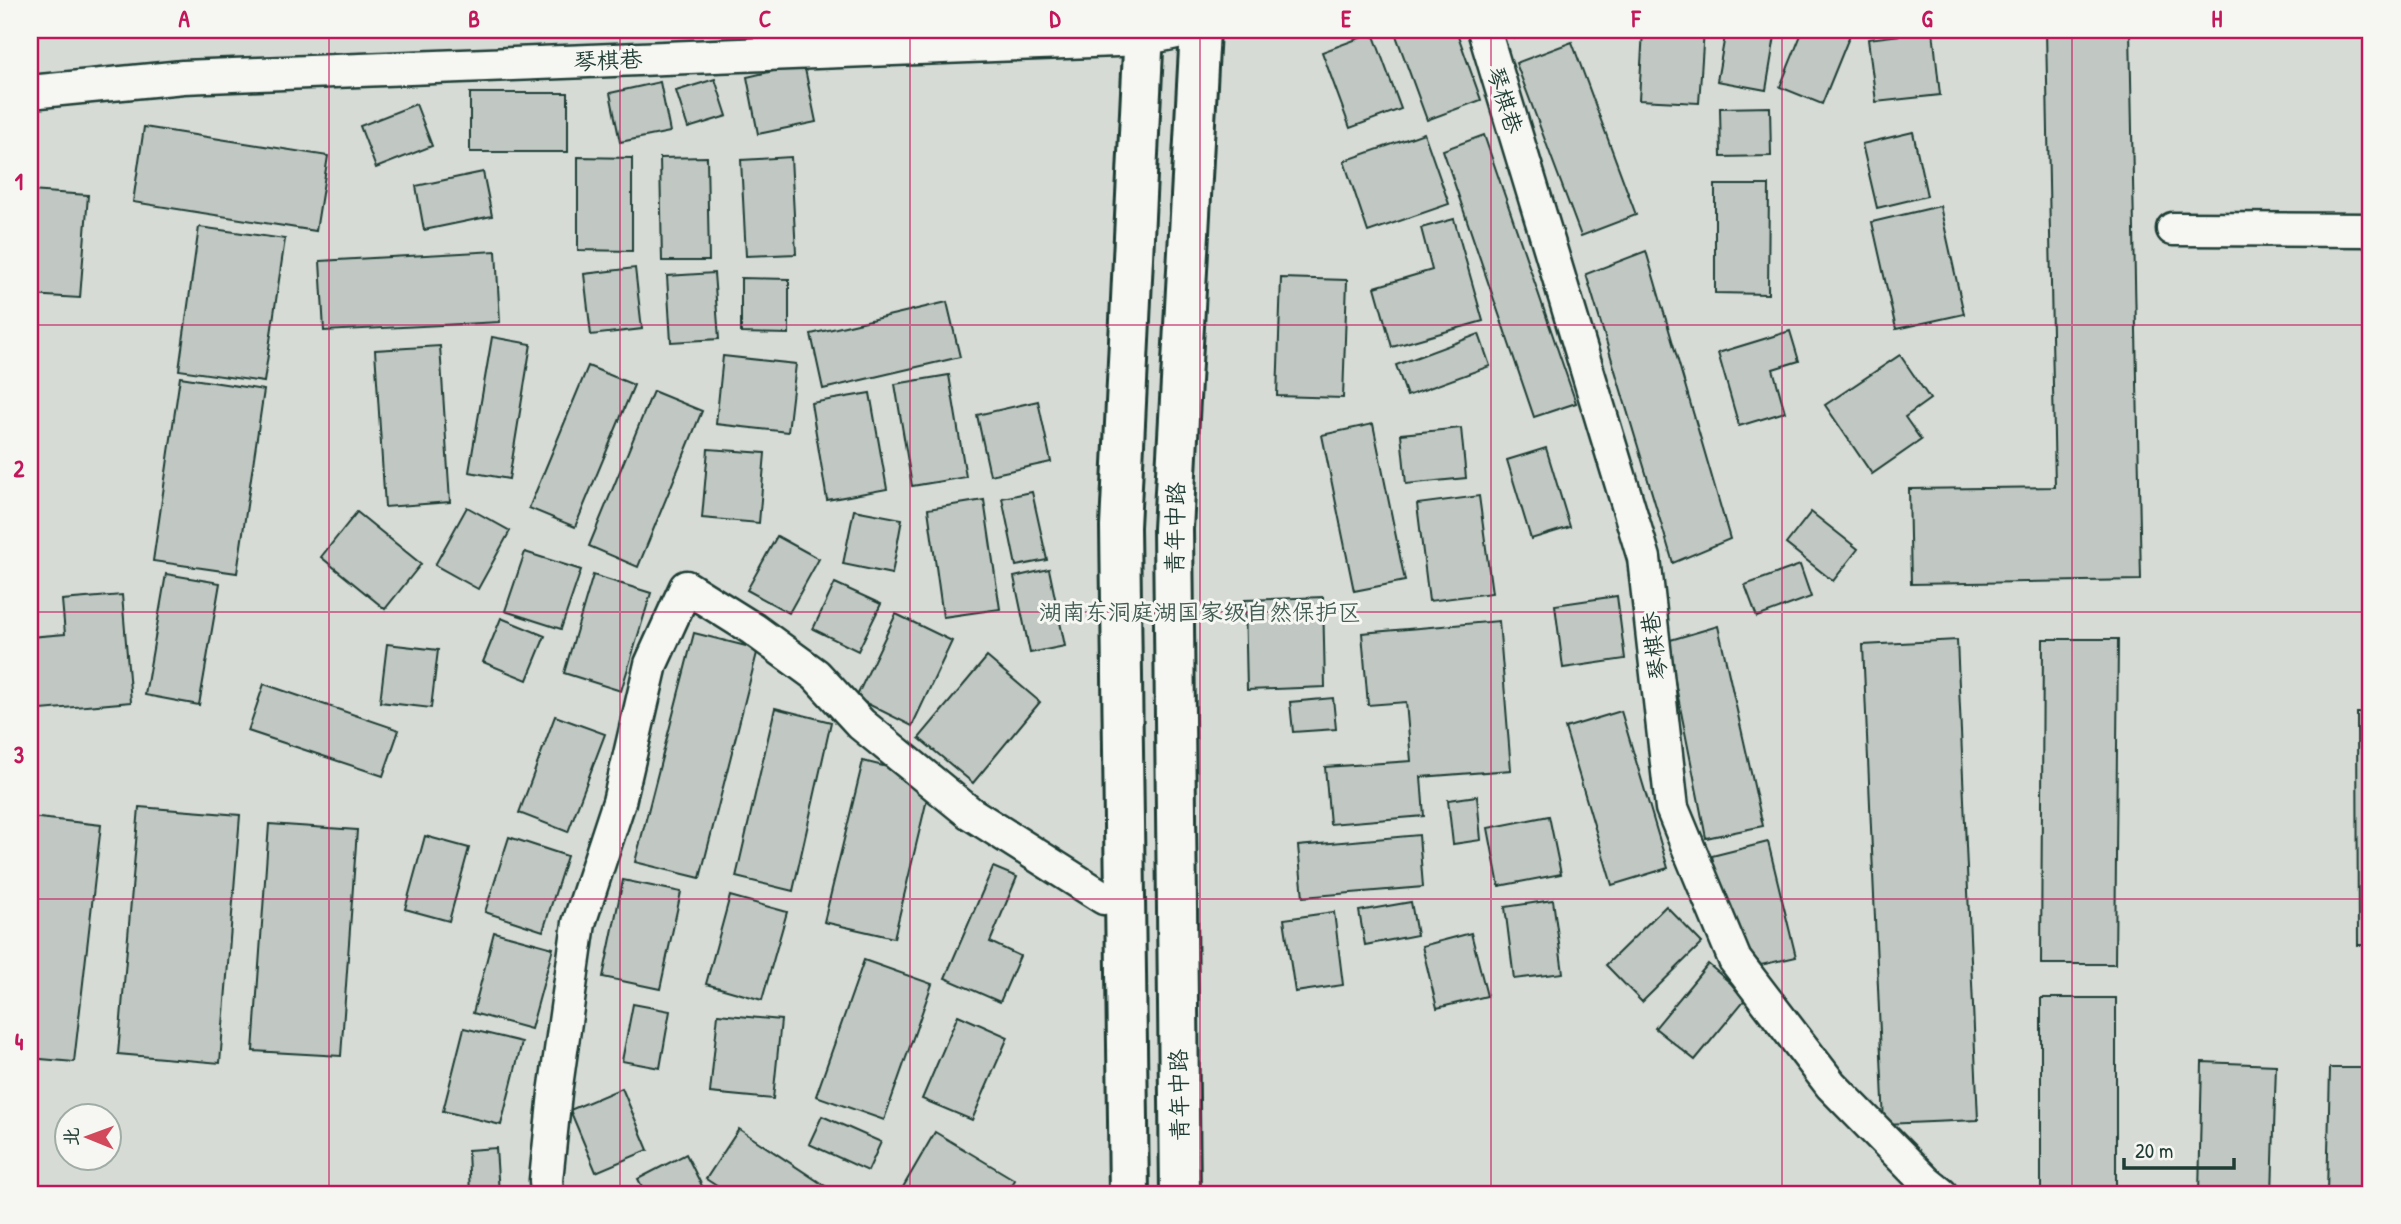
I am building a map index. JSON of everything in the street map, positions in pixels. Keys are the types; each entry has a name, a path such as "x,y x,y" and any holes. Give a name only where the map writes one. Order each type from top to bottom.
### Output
{"main road":[{"name":"青年中路","path":"1180,1194 1173,529 1200,30"},
{"path":"1129,1194 1120,527 1144,34"}],"street":[{"name":"琴棋巷","path":"30,92 183,77 1185,30"},
{"name":"琴棋巷","path":"1484,30 1644,558 1672,808 1735,960 1831,1085 1941,1194"},
{"path":"2173,229 2371,230"},
{"path":"548,1194 546,1180 555,1093 579,923 619,802 651,664 686,587 753,629 816,675 861,724 970,813 1104,898"}],"green space":[{"name":"湖南东洞庭湖国家级自然保护区","path":"30,30 2371,30 2371,1194 30,1194"}],"building":[{"path":"1394,30 1456,30 1481,100 1427,120"},
{"path":"1512,30 1538,30 1515,38"},
{"path":"1643,30 1704,30 1699,103 1639,100"},
{"path":"1726,30 1776,30 1766,90 1717,81"},
{"path":"1803,30 1852,30 1822,104 1780,87"},
{"path":"2046,30 2130,30 2141,580 1911,584 1909,489 2055,487"},
{"path":"1933,31 1940,95 1876,102 1868,39"},
{"path":"1373,33 1401,109 1350,128 1322,52"},
{"path":"1572,42 1636,215 1581,236 1516,63"},
{"path":"804,64 816,122 758,134 747,77"},
{"path":"715,79 727,116 688,128 676,91"},
{"path":"660,82 670,132 620,142 610,93"},
{"path":"470,93 568,93 568,152 470,152"},
{"path":"416,104 432,146 376,168 360,126"},
{"path":"1770,107 1771,156 1721,157 1720,108"},
{"path":"144,127 328,156 316,231 133,202"},
{"path":"1913,132 1927,196 1877,208 1862,144"},
{"path":"1424,133 1449,204 1368,232 1344,161"},
{"path":"1484,135 1576,403 1534,417 1443,150"},
{"path":"578,157 632,158 632,251 578,250"},
{"path":"707,157 709,261 662,261 660,158"},
{"path":"791,157 796,254 746,256 741,160"},
{"path":"483,172 492,216 424,230 416,186"},
{"path":"1715,185 1769,185 1768,294 1715,293"},
{"path":"30,191 88,195 80,298 30,295"},
{"path":"1940,206 1964,314 1896,329 1872,222"},
{"path":"1454,219 1483,321 1392,347 1375,287 1432,270 1421,228"},
{"path":"199,227 285,239 264,382 179,370"},
{"path":"496,251 500,322 324,331 320,261"},
{"path":"1646,251 1730,539 1673,563 1586,274"},
{"path":"635,268 642,329 591,335 584,274"},
{"path":"714,273 719,339 671,342 667,276"},
{"path":"741,278 789,279 789,334 741,333"},
{"path":"1281,278 1347,280 1343,398 1277,396"},
{"path":"947,302 960,357 823,389 811,334"},
{"path":"1790,331 1799,361 1773,369 1785,412 1739,426 1718,353"},
{"path":"1479,334 1490,366 1407,396 1396,365"},
{"path":"492,337 531,344 509,479 469,472"},
{"path":"440,346 450,502 385,507 375,350"},
{"path":"1900,355 1930,399 1905,417 1921,440 1872,474 1825,405"},
{"path":"723,356 796,364 788,432 716,424"},
{"path":"588,366 634,385 575,527 529,508"},
{"path":"949,375 966,477 912,486 895,384"},
{"path":"180,377 264,390 237,573 153,561"},
{"path":"653,391 702,411 638,567 589,546"},
{"path":"870,393 887,489 827,500 811,403"},
{"path":"1038,401 1051,462 990,475 977,415"},
{"path":"1373,424 1405,581 1354,591 1322,435"},
{"path":"1461,428 1466,478 1406,484 1401,434"},
{"path":"1546,448 1570,527 1531,539 1507,460"},
{"path":"708,449 765,453 759,523 702,518"},
{"path":"1032,492 1047,560 1016,566 1002,498"},
{"path":"1479,496 1492,593 1429,601 1417,504"},
{"path":"984,500 1000,609 943,617 928,509"},
{"path":"467,507 510,531 478,589 435,565"},
{"path":"854,510 902,519 892,574 843,564"},
{"path":"357,512 421,564 385,609 321,557"},
{"path":"1811,512 1858,549 1833,581 1786,544"},
{"path":"777,536 819,559 789,613 747,590"},
{"path":"525,552 581,570 561,629 505,611"},
{"path":"1800,565 1811,597 1757,617 1745,585"},
{"path":"1049,569 1065,646 1030,653 1014,577"},
{"path":"166,574 220,583 199,705 145,695"},
{"path":"593,575 651,593 621,691 564,673"},
{"path":"835,583 881,604 858,651 813,629"},
{"path":"122,595 131,702 30,711 30,637 65,634 62,600"},
{"path":"1617,596 1625,659 1563,668 1555,605"},
{"path":"1323,597 1325,687 1247,690 1245,600"},
{"path":"896,614 952,641 912,726 856,698"},
{"path":"501,618 545,636 527,680 483,662"},
{"path":"1499,621 1511,770 1421,777 1424,816 1330,824 1325,767 1411,761 1406,702 1368,705 1362,633"},
{"path":"1718,626 1763,826 1706,838 1667,641"},
{"path":"694,633 758,649 700,878 635,862"},
{"path":"2043,639 2118,639 2115,964 2041,964"},
{"path":"1957,640 1978,1120 1884,1124 1863,645"},
{"path":"387,644 438,650 431,708 380,702"},
{"path":"987,657 1040,702 973,783 919,738"},
{"path":"264,684 399,730 383,776 248,731"},
{"path":"1333,698 1336,729 1293,732 1290,702"},
{"path":"775,708 831,722 793,891 736,877"},
{"path":"1621,711 1668,868 1612,885 1565,728"},
{"path":"2357,713 2371,713 2371,945 2358,945"},
{"path":"555,716 605,734 568,832 519,813"},
{"path":"863,761 932,778 894,938 824,922"},
{"path":"1477,796 1481,840 1453,844 1448,800"},
{"path":"139,807 240,815 220,1063 118,1054"},
{"path":"1549,816 1561,874 1499,886 1488,828"},
{"path":"30,817 101,825 74,1062 30,1058"},
{"path":"269,824 357,830 341,1056 253,1051"},
{"path":"1419,835 1423,887 1303,897 1298,846"},
{"path":"425,836 469,848 449,921 405,909"},
{"path":"509,837 567,856 543,931 485,912"},
{"path":"1768,842 1796,957 1761,965 1729,927 1712,856"},
{"path":"993,867 1017,877 990,942 1020,956 1000,1002 945,978"},
{"path":"623,880 681,892 660,989 603,977"},
{"path":"730,896 787,912 762,1000 706,984"},
{"path":"1553,900 1563,973 1514,979 1505,907"},
{"path":"1411,902 1417,935 1365,945 1359,911"},
{"path":"1666,906 1702,943 1642,1002 1606,965"},
{"path":"1334,912 1343,985 1295,992 1284,919"},
{"path":"494,932 553,948 531,1029 473,1013"},
{"path":"1471,933 1487,996 1437,1008 1422,946"},
{"path":"864,960 932,984 884,1120 816,1096"},
{"path":"1708,964 1747,997 1695,1060 1655,1028"},
{"path":"2041,998 2116,998 2116,1194 2041,1194"},
{"path":"633,1004 670,1011 660,1068 622,1061"},
{"path":"718,1014 781,1020 773,1099 710,1093"},
{"path":"958,1015 1008,1037 972,1120 922,1099"},
{"path":"464,1028 522,1042 501,1125 443,1111"},
{"path":"2202,1062 2276,1065 2272,1194 2199,1194"},
{"path":"2330,1068 2371,1068 2371,1194 2327,1194"},
{"path":"622,1088 648,1150 596,1172 570,1110"},
{"path":"822,1116 881,1142 868,1171 809,1144"},
{"path":"739,1129 828,1188 823,1194 729,1194 706,1179"},
{"path":"935,1132 1015,1180 1006,1194 899,1194"},
{"path":"496,1148 499,1194 470,1194 468,1150"},
{"path":"686,1154 706,1194 646,1194 638,1179"}]}
